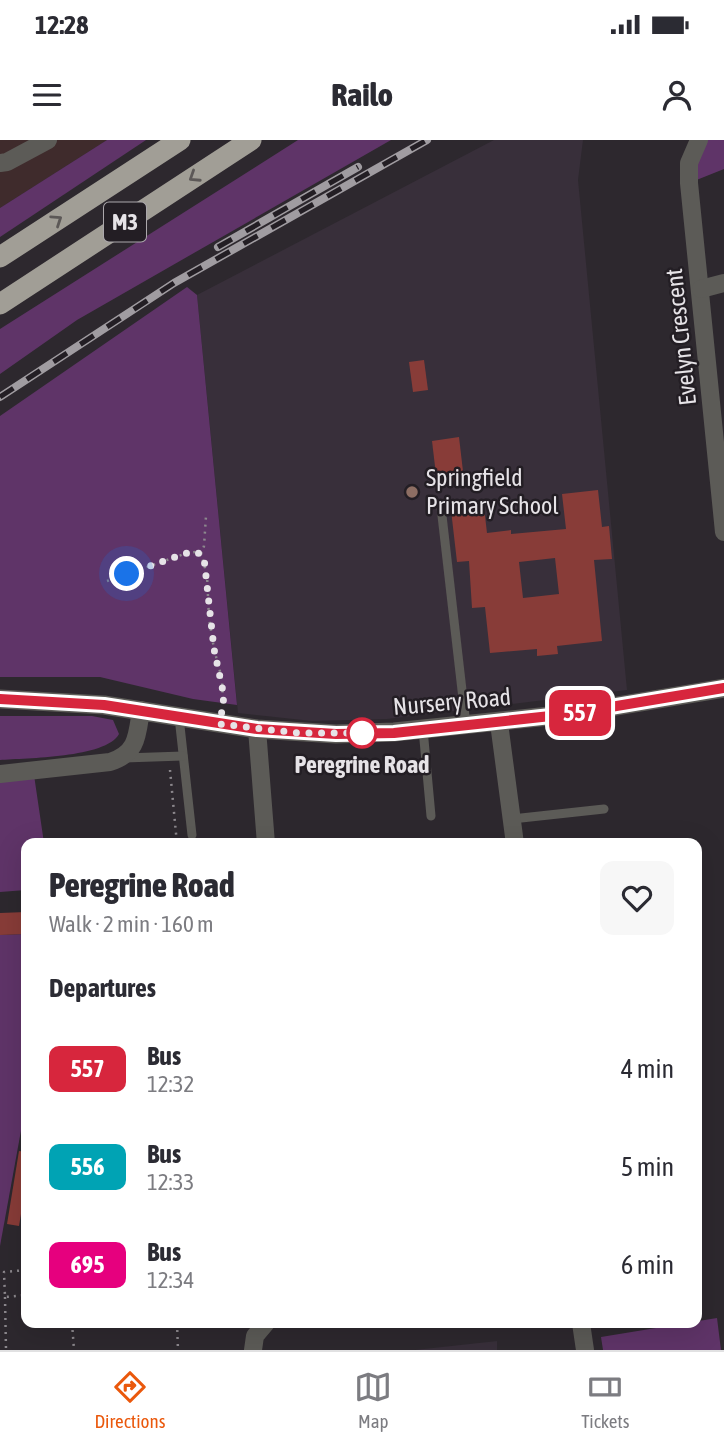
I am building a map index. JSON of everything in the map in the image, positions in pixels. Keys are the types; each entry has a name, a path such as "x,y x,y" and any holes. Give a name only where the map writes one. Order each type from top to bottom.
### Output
{"highway":[{"name":"M3","path":"0,257 180,140"},
{"name":"M3","path":"0,304 251,140"}],"street":[{"path":"0,163 8,162 48,140"},
{"name":"Evelyn Crescent","path":"699,140 689,163 689,183 724,532"},
{"path":"701,289 724,283"},
{"name":"Nursery Road","path":"0,699 104,705 257,729 336,734 499,723 624,706 724,688"},
{"path":"0,774 110,762 122,758 136,739 141,710"},
{"path":"499,723 514,838"},
{"path":"257,729 266,838"},
{"path":"253,1350 255,1336 262,1328"},
{"path":"582,1328 585,1350"}],"lane":[{"path":"441,508 466,725"},
{"path":"179,717 192,835"},
{"path":"423,729 431,816"},
{"path":"122,758 183,756"},
{"path":"512,819 604,809"}],"path":[{"path":"206,516 201,554 207,575 214,649 224,696 220,724"},
{"path":"107,581 187,553 201,554"},
{"path":"169,756 176,838"},
{"path":"6,1350 4,1272 21,1270"},
{"path":"5,1297 21,1295"},
{"path":"72,1328 74,1350"},
{"path":"177,1328 178,1350"}],"shaded area":[{"path":"0,140 107,140 0,208"},
{"path":"107,140 146,140 0,237 0,208"},
{"path":"298,140 391,140 77,320 0,374 0,329"},
{"name":"Springfield Primary School","path":"494,140 583,140 578,180 627,690 387,719 312,721 238,713 197,295"},
{"path":"699,140 724,140 724,169 689,183"},
{"path":"187,287 197,295 237,705 193,699 100,677 0,677 0,416"},
{"path":"0,716 92,716 113,720 119,734 99,748 82,752 0,760"},
{"path":"34,775 43,838 21,838 21,890 0,892 0,779"},
{"path":"21,934 21,1130 0,1246 0,935"},
{"path":"717,1318 721,1350 603,1350 601,1337 656,1328 702,1328 702,1320"},
{"path":"497,1341 497,1350 415,1350"}],"building":[{"path":"424,360 428,390 413,392 409,362"},
{"path":"459,437 464,480 437,483 432,441"},
{"path":"598,490 602,527 609,526 612,559 594,560 602,641 557,646 558,654 537,656 537,649 490,653 485,607 472,608 469,561 457,562 451,510 484,507 487,533 511,530 511,534 566,529 562,494","holes":["555,558 559,594 523,598 519,562"]},
{"path":"21,912 21,934 0,935 0,913"},
{"path":"19,1151 21,1151 19,1226 7,1224"}],"railway":[{"path":"0,397 174,283 427,140"},
{"path":"218,247 358,167"}],"bus line":[{"name":"557","path":"0,699 104,705 257,729 336,734 394,733 499,723 624,706 724,688"}],"place":[{"name":"Springfield Primary School","path":"412,492"},
{"name":"Peregrine Road","path":"362,733"}],"route":[{"path":"127,574 187,553 197,552 204,558 209,618 224,696 220,724 298,733 362,733"}]}
